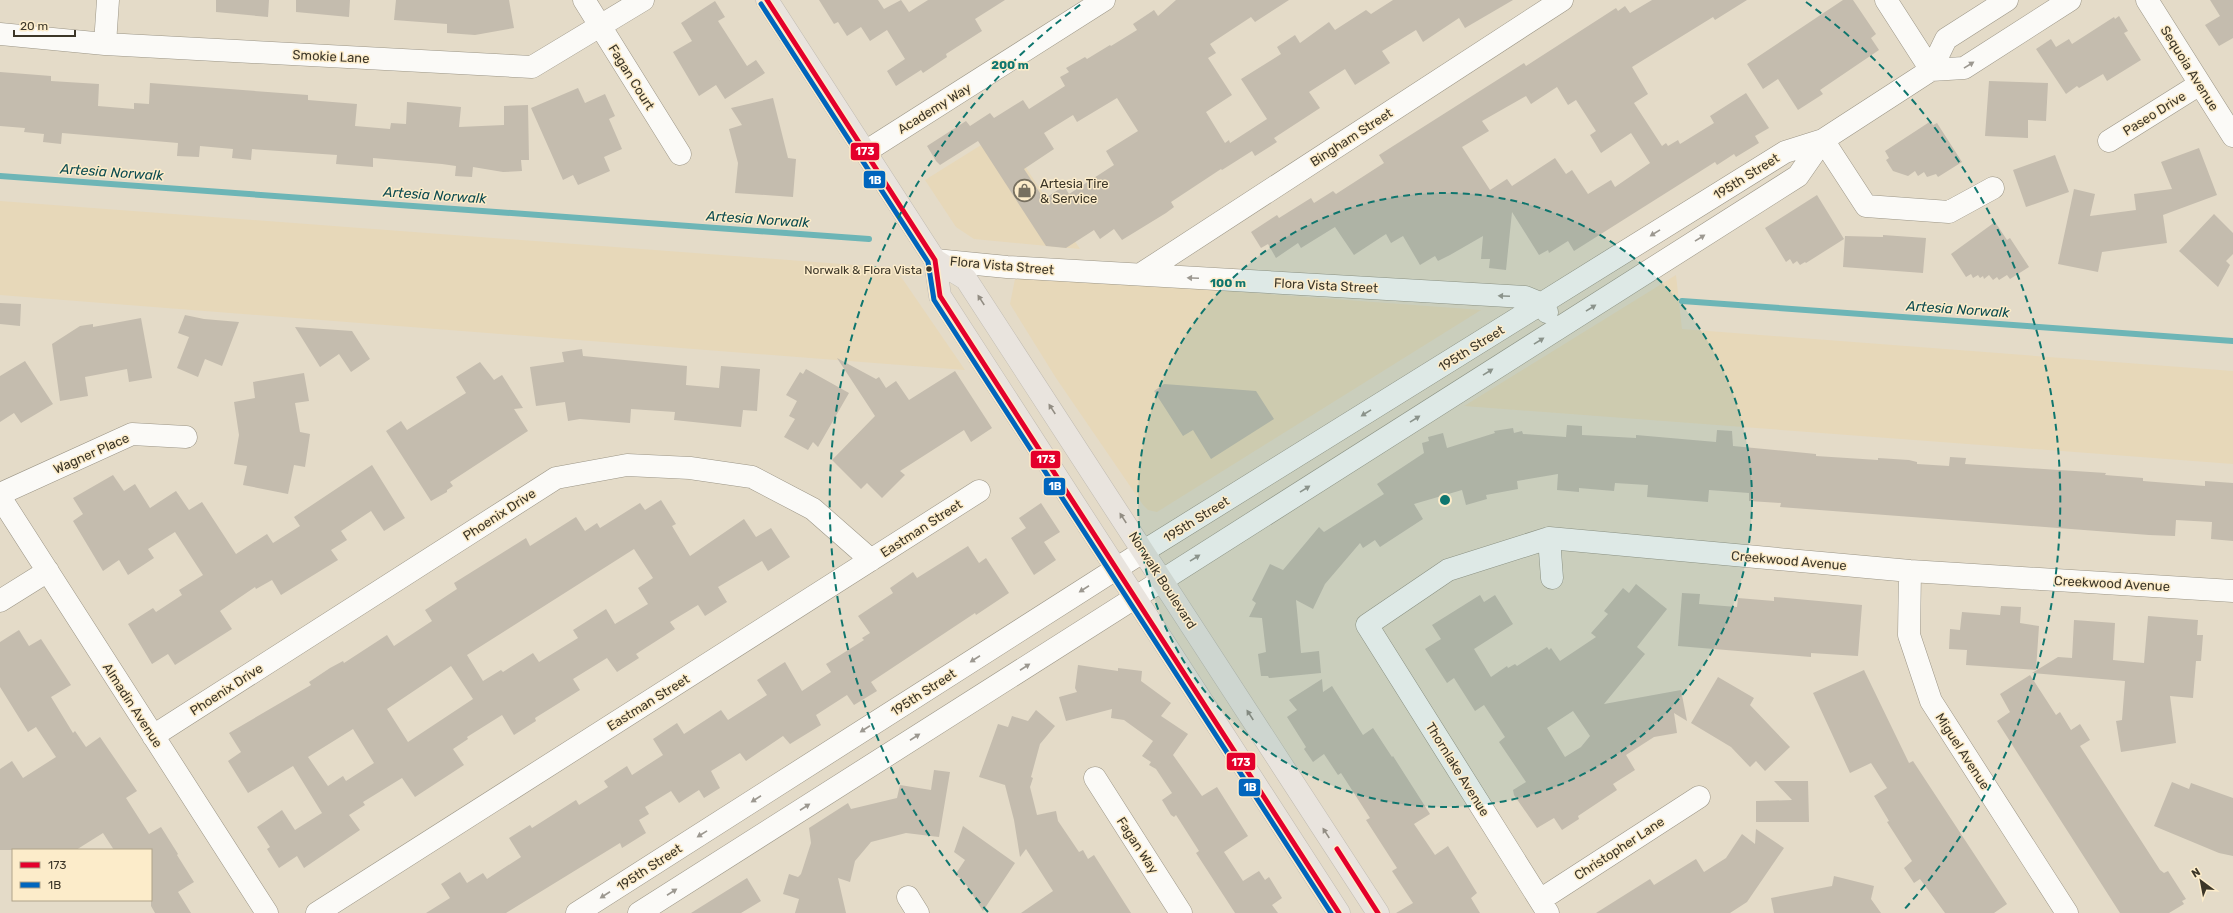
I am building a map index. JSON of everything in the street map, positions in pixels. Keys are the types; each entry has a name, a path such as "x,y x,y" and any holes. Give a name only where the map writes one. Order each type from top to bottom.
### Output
{"main road":[{"name":"Norwalk Boulevard","path":"767,0 935,260 940,296 1339,913"},
{"name":"Norwalk Boulevard","path":"935,260 966,279 1378,913"}],"street":[{"path":"105,44 108,0"},
{"name":"Fagan Court","path":"584,0 680,154"},
{"name":"Smokie Lane","path":"0,34 105,44 532,67 643,0"},
{"name":"Academy Way","path":"865,152 1104,0"},
{"name":"Bingham Street","path":"1141,274 1562,0"},
{"path":"1886,0 1931,70"},
{"path":"1931,70 1946,40 2006,0"},
{"name":"195th Street","path":"577,913 1117,568 1785,152 1823,140 1931,70 1964,68 2070,0"},
{"name":"Sequoia Avenue","path":"2146,0 2233,136"},
{"name":"Paseo Drive","path":"2109,142 2200,84"},
{"path":"1823,140 1866,206 1948,212 1993,188"},
{"name":"195th Street","path":"648,911 1135,596 1798,176 1823,140"},
{"name":"Flora Vista Street","path":"935,260 1007,267 1525,297 1542,304"},
{"path":"1542,304 1558,329"},
{"name":"Wagner Place","path":"0,494 132,434 186,437"},
{"name":"Phoenix Drive","path":"153,736 556,478 627,465 690,468 752,477 813,509 871,560"},
{"name":"Eastman Street","path":"317,913 979,491"},
{"name":"Almadin Avenue","path":"0,497 266,913"},
{"path":"1549,538 1552,578"},
{"name":"Creekwood Avenue","path":"1367,625 1448,570 1549,538 1910,571 2233,590"},
{"path":"0,601 48,571"},
{"name":"Miguel Avenue","path":"1910,571 1909,635 1931,701 2067,913"},
{"name":"Thornlake Avenue","path":"1367,625 1544,906"},
{"name":"Fagan Way","path":"1095,778 1181,913"},
{"name":"Christopher Lane","path":"1544,906 1699,797"},
{"path":"632,878 648,911"}],"shaded area":[{"path":"1002,132 1080,249 974,239 956,227 925,180"},
{"path":"0,201 895,268 965,370 0,295"},
{"path":"1676,275 1682,329 2233,371 2233,464 1464,406"},
{"path":"1027,276 1481,310 1157,512 1148,510 1143,505 1056,378 1010,304 1015,279"}],"building":[{"path":"216,0 269,0 268,17 216,12"},
{"path":"296,0 350,0 349,17 296,12"},
{"path":"396,0 509,0 514,28 475,35 447,33 447,24 394,20"},
{"path":"819,0 878,0 884,9 901,0 909,12 928,0 1005,0 975,19 982,31 946,54 947,57 923,73 921,70 896,86 887,71 905,59 887,30 870,41 861,27 847,36 838,22 834,24"},
{"path":"1176,0 1289,0 1255,22 1251,17 1210,44 1216,53 1208,58 1232,95 1206,112 1225,143 1229,140 1230,143 1267,119 1241,79 1281,54 1277,47 1295,35 1300,43 1329,22 1335,30 1366,10 1371,14 1393,0 1513,0 1465,28 1459,18 1423,42 1416,30 1382,51 1390,63 1355,85 1345,69 1309,92 1320,108 1274,138 1277,142 1255,156 1252,151 1222,170 1221,169 1171,202 1174,207 1166,213 1122,240 1114,229 1100,239 1094,230 1066,248 1046,246 978,141 940,165 936,161 927,146 966,121 970,126 990,113 994,118 1023,100 1029,109 1065,86 1060,77 1069,72 1066,68 1085,57 1087,59 1137,30 1133,24 1154,10 1158,16","holes":["1117,98 1138,131 1106,151 1114,165 1069,194 1064,186 1044,199 1024,169 1054,149 1044,133 1073,115 1077,122"]},
{"path":"1652,0 1747,0 1715,20 1713,17 1632,67 1648,94 1634,103 1662,146 1666,143 1668,146 1678,140 1680,144 1714,123 1710,116 1746,93 1769,128 1755,136 1759,143 1736,157 1734,154 1717,165 1715,162 1574,251 1568,241 1549,253 1548,250 1539,255 1512,212 1506,270 1489,268 1490,259 1481,259 1483,236 1438,261 1435,256 1420,265 1403,236 1391,243 1386,234 1354,255 1335,227 1301,248 1298,243 1276,258 1268,244 1261,248 1251,232 1277,215 1279,218 1311,198 1314,203 1333,191 1336,194 1384,163 1379,155 1524,63 1526,66 1616,8 1618,11 1625,6 1630,13","holes":["1557,87 1568,105 1576,100 1596,131 1590,135 1601,153 1631,133 1650,163 1615,187 1611,180 1588,194 1572,170 1566,174 1555,158 1512,186 1507,179 1490,190 1462,147 1489,131 1482,121 1526,96 1531,104"]},
{"path":"1843,0 1853,0 1876,34 1871,38 1879,50 1820,90 1823,94 1798,110 1778,79 1763,89 1747,64"},
{"path":"2210,0 2233,0 2233,38 2219,46 2205,25 2220,16"},
{"path":"715,1 725,17 718,21 747,66 756,60 765,73 725,99 716,85 699,96 673,52 692,41 681,23"},
{"path":"2119,16 2128,31 2124,33 2141,60 2107,81 2103,74 2079,88 2077,86 2066,94 2036,49 2051,39 2056,47 2069,39 2072,44 2114,17 2115,19"},
{"path":"0,72 51,76 51,81 99,84 98,106 134,109 134,103 149,104 150,83 308,95 308,100 357,104 355,126 390,129 391,123 406,124 407,102 461,107 459,127 504,125 504,106 528,105 529,160 521,160 522,171 503,172 473,167 472,177 455,176 456,166 442,164 373,158 373,167 336,164 337,155 252,149 251,160 232,158 233,149 200,146 199,157 177,156 178,143 62,133 61,144 43,142 44,134 24,132 25,128 0,126"},
{"path":"1989,81 2048,83 2046,121 2028,120 2028,138 1985,136"},
{"path":"578,88 585,103 605,94 615,116 609,119 622,149 604,157 610,171 578,185 573,175 563,180 531,108"},
{"path":"773,98 788,158 796,159 793,197 735,193 738,163 729,129 742,125 731,108"},
{"path":"1931,121 1933,125 1937,123 1962,162 1938,177 1936,174 1927,177 1924,172 1918,176 1915,171 1908,176 1893,171 1886,160 1889,158 1885,151"},
{"path":"2199,148 2217,195 2163,215 2167,243 2102,252 2098,272 2058,264 2074,189 2095,194 2090,216 2136,210 2134,194 2172,189 2161,162"},
{"path":"2055,155 2069,192 2026,207 2013,170"},
{"path":"1817,195 1844,239 1806,263 1805,262 1800,265 1797,261 1793,264 1790,259 1786,262 1765,228"},
{"path":"2214,214 2233,233 2233,254 2226,261 2230,265 2218,287 2179,251"},
{"path":"1995,222 2007,240 2010,238 2029,267 2010,279 2007,275 1999,280 1997,277 1993,280 1989,275 1984,279 1983,276 1980,278 1978,275 1973,278 1971,274 1966,277 1951,254"},
{"path":"1883,235 1926,238 1923,273 1843,267 1845,236 1883,237"},
{"path":"0,303 21,304 20,326 0,324"},
{"path":"185,315 204,319 239,322 222,366 205,359 198,377 177,368 189,337 178,333"},
{"path":"141,318 152,378 129,382 127,369 85,377 88,396 60,401 52,344 80,326 93,324 93,327"},
{"path":"295,327 352,331 370,359 351,372 339,354 320,367"},
{"path":"582,349 583,356 687,366 686,385 719,388 721,366 760,369 757,411 743,410 741,427 674,420 675,412 631,409 630,423 580,419 568,421 565,402 536,406 530,367 564,362 562,352"},
{"path":"837,358 876,379 879,377 886,388 896,381 909,400 955,371 992,428 971,442 964,430 900,471 905,475 882,498 867,483 861,489 832,460 875,416"},
{"path":"25,361 53,404 21,423 14,413 0,422 0,376"},
{"path":"480,362 494,380 502,375 523,408 514,409 528,431 450,482 453,486 447,490 447,492 431,501 386,431 401,421 407,430 466,393 456,377"},
{"path":"806,369 849,393 818,447 813,442 808,450 784,437 795,419 789,416 797,401 786,395 800,372 803,374"},
{"path":"304,373 309,401 295,403 300,432 310,434 305,467 294,465 288,494 243,485 247,466 234,464 239,435 234,402 255,398 253,382"},
{"path":"1164,384 1256,391 1274,419 1211,459 1193,430 1183,436 1154,391"},
{"path":"1567,425 1582,426 1582,435 1636,438 1636,435 1716,442 1717,430 1732,431 1733,446 1816,454 1816,456 1878,460 1878,458 1909,460 1917,462 1917,464 1949,466 1950,457 1966,458 1965,464 2106,473 2105,475 2143,478 2143,481 2205,486 2205,481 2233,483 2233,541 2211,539 2212,522 2176,520 2175,536 2149,535 1780,507 1781,503 1749,501 1749,493 1709,490 1708,502 1647,497 1648,485 1615,483 1614,491 1579,488 1579,492 1557,490 1558,474 1517,481 1518,489 1486,495 1487,499 1466,505 1462,490 1414,504 1423,519 1380,547 1375,540 1363,548 1360,543 1325,584 1313,609 1296,600 1301,653 1319,651 1321,673 1269,678 1268,676 1261,676 1258,654 1266,652 1262,618 1249,617 1256,603 1252,600 1270,564 1283,570 1319,527 1324,532 1384,494 1377,484 1424,453 1422,443 1429,441 1428,437 1443,433 1447,448 1495,433 1494,431 1513,428 1514,433 1522,431 1523,434 1566,437"},
{"path":"372,465 405,518 384,531 371,511 341,531 347,540 331,550 338,560 281,595 272,580 256,589 255,587 220,611 232,629 175,665 168,654 152,664 128,624 153,608 156,612 182,595 179,590 203,575 175,532 148,549 154,558 128,575 119,560 103,571 73,521 83,514 73,498 113,475 124,491 135,484 150,508 176,491 189,510 202,502 236,554 267,534 273,543 300,526 294,517"},
{"path":"661,500 676,524 672,526 690,556 744,519 756,537 771,528 790,557 768,571 762,561 718,587 727,602 705,616 698,605 670,622 675,629 636,654 639,658 617,672 607,658 573,679 580,690 535,718 536,721 514,735 502,715 467,737 468,739 453,749 464,765 415,797 402,778 363,802 365,805 349,815 360,830 304,868 297,856 279,868 267,849 270,847 257,827 282,810 295,830 322,813 293,766 248,793 228,761 241,752 229,733 311,685 309,682 330,668 343,661 344,663 387,635 394,646 432,621 425,610 457,589 454,583 526,538 530,546 576,517 585,531 597,523 600,528 640,503 645,510","holes":["634,549 653,578 638,588 648,604 615,624 606,609 573,630 578,638 539,662 533,653 503,672 501,670 483,681 467,655","451,666 473,699 408,742 387,709","353,729 374,763 346,781 343,776 328,786 308,757"]},
{"path":"1041,503 1060,532 1044,542 1056,560 1034,575 1011,538 1026,528 1019,518"},
{"path":"968,546 979,563 986,558 1009,593 976,615 975,613 871,682 877,691 854,705 847,695 816,715 821,725 790,744 783,736 746,761 740,753 711,771 720,788 704,798 699,790 679,803 671,791 645,807 649,814 639,820 646,833 622,848 620,843 506,913 426,913 450,898 441,884 460,872 467,883 483,873 487,879 521,857 509,838 530,825 532,828 576,800 579,805 608,787 604,781 627,766 632,775 663,755 653,739 677,723 684,734 721,710 728,720 767,695 757,680 785,662 802,691 831,672 826,664 864,640 862,638 870,633 858,616 893,593 890,588 913,572 917,578"},
{"path":"1636,584 1667,609 1637,647 1645,654 1604,704 1681,690 1687,721 1674,713 1677,733 1654,737 1626,755 1635,770 1613,784 1617,790 1578,816 1579,819 1562,830 1554,818 1537,828 1514,795 1513,790 1526,782 1499,742 1505,737 1484,705 1475,711 1454,678 1447,683 1425,649 1441,639 1432,625 1480,595 1484,602 1495,595 1513,624 1474,649 1491,677 1507,666 1508,668 1515,664 1517,666 1547,647 1549,650 1551,648 1560,661 1596,637 1591,633 1608,614 1604,611 1623,588 1629,593","holes":["1573,711 1590,736 1581,747 1565,757 1547,728"]},
{"path":"1682,593 1700,594 1699,604 1737,607 1738,598 1774,601 1774,597 1862,605 1858,656 1811,653 1811,657 1678,646"},
{"path":"2001,606 2021,607 2020,623 2039,626 2036,670 1966,665 1967,650 1949,649 1950,629 1960,630 1962,612 2000,615"},
{"path":"2148,616 2198,620 2197,635 2203,635 2201,661 2196,661 2193,698 2170,696 2176,743 2121,752 2116,721 2122,720 2125,681 2032,673 2058,657 2072,658 2074,620 2115,623 2113,660 2144,663"},
{"path":"19,630 29,646 41,639 71,685 51,697 73,733 75,731 86,747 100,737 137,791 126,798 149,834 161,827 194,882 178,892 191,913 155,913 151,906 152,849 113,849 103,833 78,849 0,850 0,769 12,761 23,778 56,757 36,727 28,732 0,687 0,642"},
{"path":"1078,665 1118,671 1118,668 1142,671 1141,681 1171,703 1161,716 1188,734 1173,755 1202,796 1217,787 1248,836 1224,852 1243,881 1259,871 1265,880 1269,877 1282,898 1272,905 1278,913 1235,913 1196,853 1199,851 1176,815 1174,817 1171,815 1162,800 1172,793 1156,769 1149,765 1151,762 1142,756 1153,741 1124,720 1111,718 1112,709 1066,721 1059,697 1077,692 1075,688"},
{"path":"1864,670 1909,763 1913,761 2007,904 1994,913 1945,913 1920,879 1914,883 1904,868 1912,861 1887,822 1889,821 1874,796 1887,788 1871,763 1850,773 1813,693"},
{"path":"2030,675 2056,715 2060,712 2071,730 2080,724 2090,740 2080,746 2160,870 2164,873 2168,871 2186,899 2182,901 2184,904 2169,913 2120,913 1997,721 2010,712 2000,694"},
{"path":"1718,677 1754,698 1750,705 1790,747 1765,771 1756,761 1750,767 1731,747 1691,723"},
{"path":"1322,679 1323,692 1332,686 1363,735 1373,728 1392,757 1393,756 1430,814 1414,824 1435,855 1448,846 1477,893 1471,898 1480,913 1396,913 1413,903 1392,871 1397,868 1366,820 1370,818 1341,773 1338,775 1324,754 1313,762 1304,749 1306,747 1287,717 1297,710 1289,700"},
{"path":"1036,710 1055,726 1040,744 1031,777 1033,778 1030,787 1037,815 1056,811 1058,821 1079,852 1083,850 1088,859 1094,855 1131,913 1021,913 1053,891 1026,849 1020,857 1014,820 1005,785 979,777 998,724 1008,727 1012,716 1028,721"},
{"path":"934,770 950,772 939,837 906,833 871,842 855,861 850,882 838,878 846,913 795,913 799,899 783,894 789,874 798,877 801,874 811,843 809,828 848,803 851,809 897,798 900,785 931,790"},
{"path":"1774,781 1808,781 1809,822 1756,822 1756,801 1792,800"},
{"path":"2172,782 2189,789 2191,783 2233,798 2233,856 2219,853 2154,826"},
{"path":"963,826 1015,863 983,911 963,880 955,875 965,860 954,852"},
{"path":"1756,829 1784,848 1747,902 1730,913 1596,913 1650,879 1654,885 1696,859 1704,872 1726,858 1742,834 1755,844"},
{"path":"1834,876 1874,886 1871,899 1881,913 1774,913 1771,898 1832,886"},
{"path":"747,878 761,901 741,913 691,913"}],"waterway":[{"name":"Artesia Norwalk","path":"0,176 869,239"},
{"name":"Artesia Norwalk","path":"1682,301 2233,341"}],"transit line":[{"name":"173","path":"767,0 935,260 940,296 1339,913"},
{"name":"1B","path":"761,4 928,262 934,300 1331,913"},
{"name":"173","path":"1337,849 1378,913"}],"place":[{"name":"Artesia Tire & Service","path":"1024,190"},
{"name":"Norwalk & Flora Vista","path":"929,269"}]}
